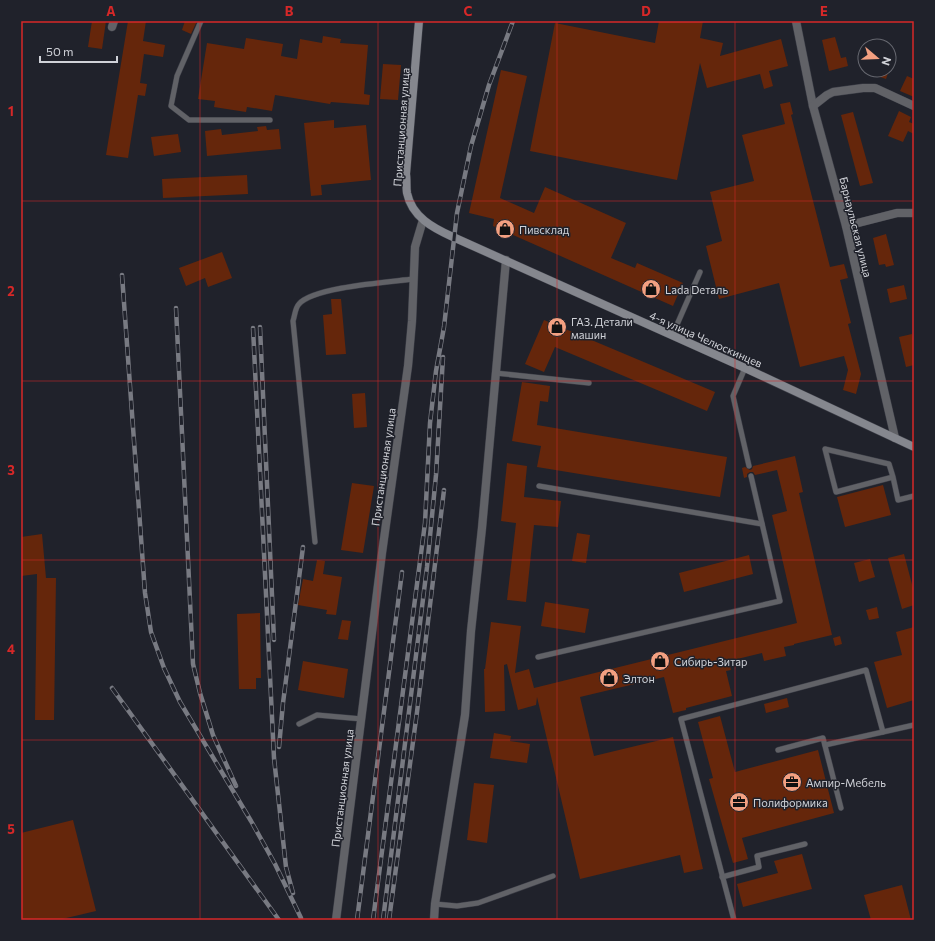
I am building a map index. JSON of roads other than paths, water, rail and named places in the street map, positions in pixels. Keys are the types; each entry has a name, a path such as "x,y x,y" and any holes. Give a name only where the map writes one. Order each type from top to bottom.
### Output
{"main road":[{"name":"Пристанционная улица","path":"420,21 406,174 407,194 414,210 423,220"},
{"name":"4-я улица Челюскинцев","path":"423,220 449,235 745,368 914,447"}],"street":[{"name":"Барнаульская улица","path":"796,21 813,106 846,226 895,438"},
{"path":"813,106 833,92 862,88 875,88 914,106"},
{"path":"846,226 897,213 914,213"},
{"name":"Пристанционная улица","path":"336,920 383,546 408,366 412,321 415,247 423,220"},
{"path":"434,920 435,904 465,715 471,631 506,260"}],"lane":[{"path":"201,21 177,76 171,106 189,120 270,120"},
{"path":"672,336 700,272"},
{"path":"315,542 294,321 295,311 299,304 307,298 330,290 413,279"},
{"path":"745,368 733,396 749,466"},
{"path":"495,373 589,383"},
{"path":"892,478 836,492 825,449 889,464 898,500 914,496"},
{"path":"538,658 780,601 752,476"},
{"path":"539,486 762,524"},
{"path":"734,920 681,719 866,670 882,732"},
{"path":"299,724 317,715 362,719"},
{"path":"825,745 914,725"},
{"path":"778,750 823,738 841,808"},
{"path":"722,876 759,867 757,856 805,844"},
{"path":"435,904 457,906 478,903 553,876"}],"railway":[{"path":"373,920 425,523 430,423 436,371 444,327 457,213 471,146 489,85 513,21"},
{"path":"122,275 145,593 151,632 164,668 180,702 251,821 275,864 301,918"},
{"path":"176,308 193,664 213,735 236,786"},
{"path":"260,327 274,640"},
{"path":"253,328 274,758 286,867 293,893"},
{"path":"383,920 427,567 436,475 443,357"},
{"path":"389,920 417,712 444,490"},
{"path":"279,747 283,703 303,547"},
{"path":"357,920 402,572"},
{"path":"112,688 279,920"}],"place":[{"name":"Пивсклад","path":"505,229"},
{"name":"Lada Dеталь","path":"651,289"},
{"name":"ГАЗ. Детали машин","path":"557,327"},
{"name":"Сибирь-Зитар","path":"660,661"},
{"name":"Элтон","path":"609,678"},
{"name":"Ампир-Мебель","path":"792,782"},
{"name":"Полиформика","path":"739,802"}]}
